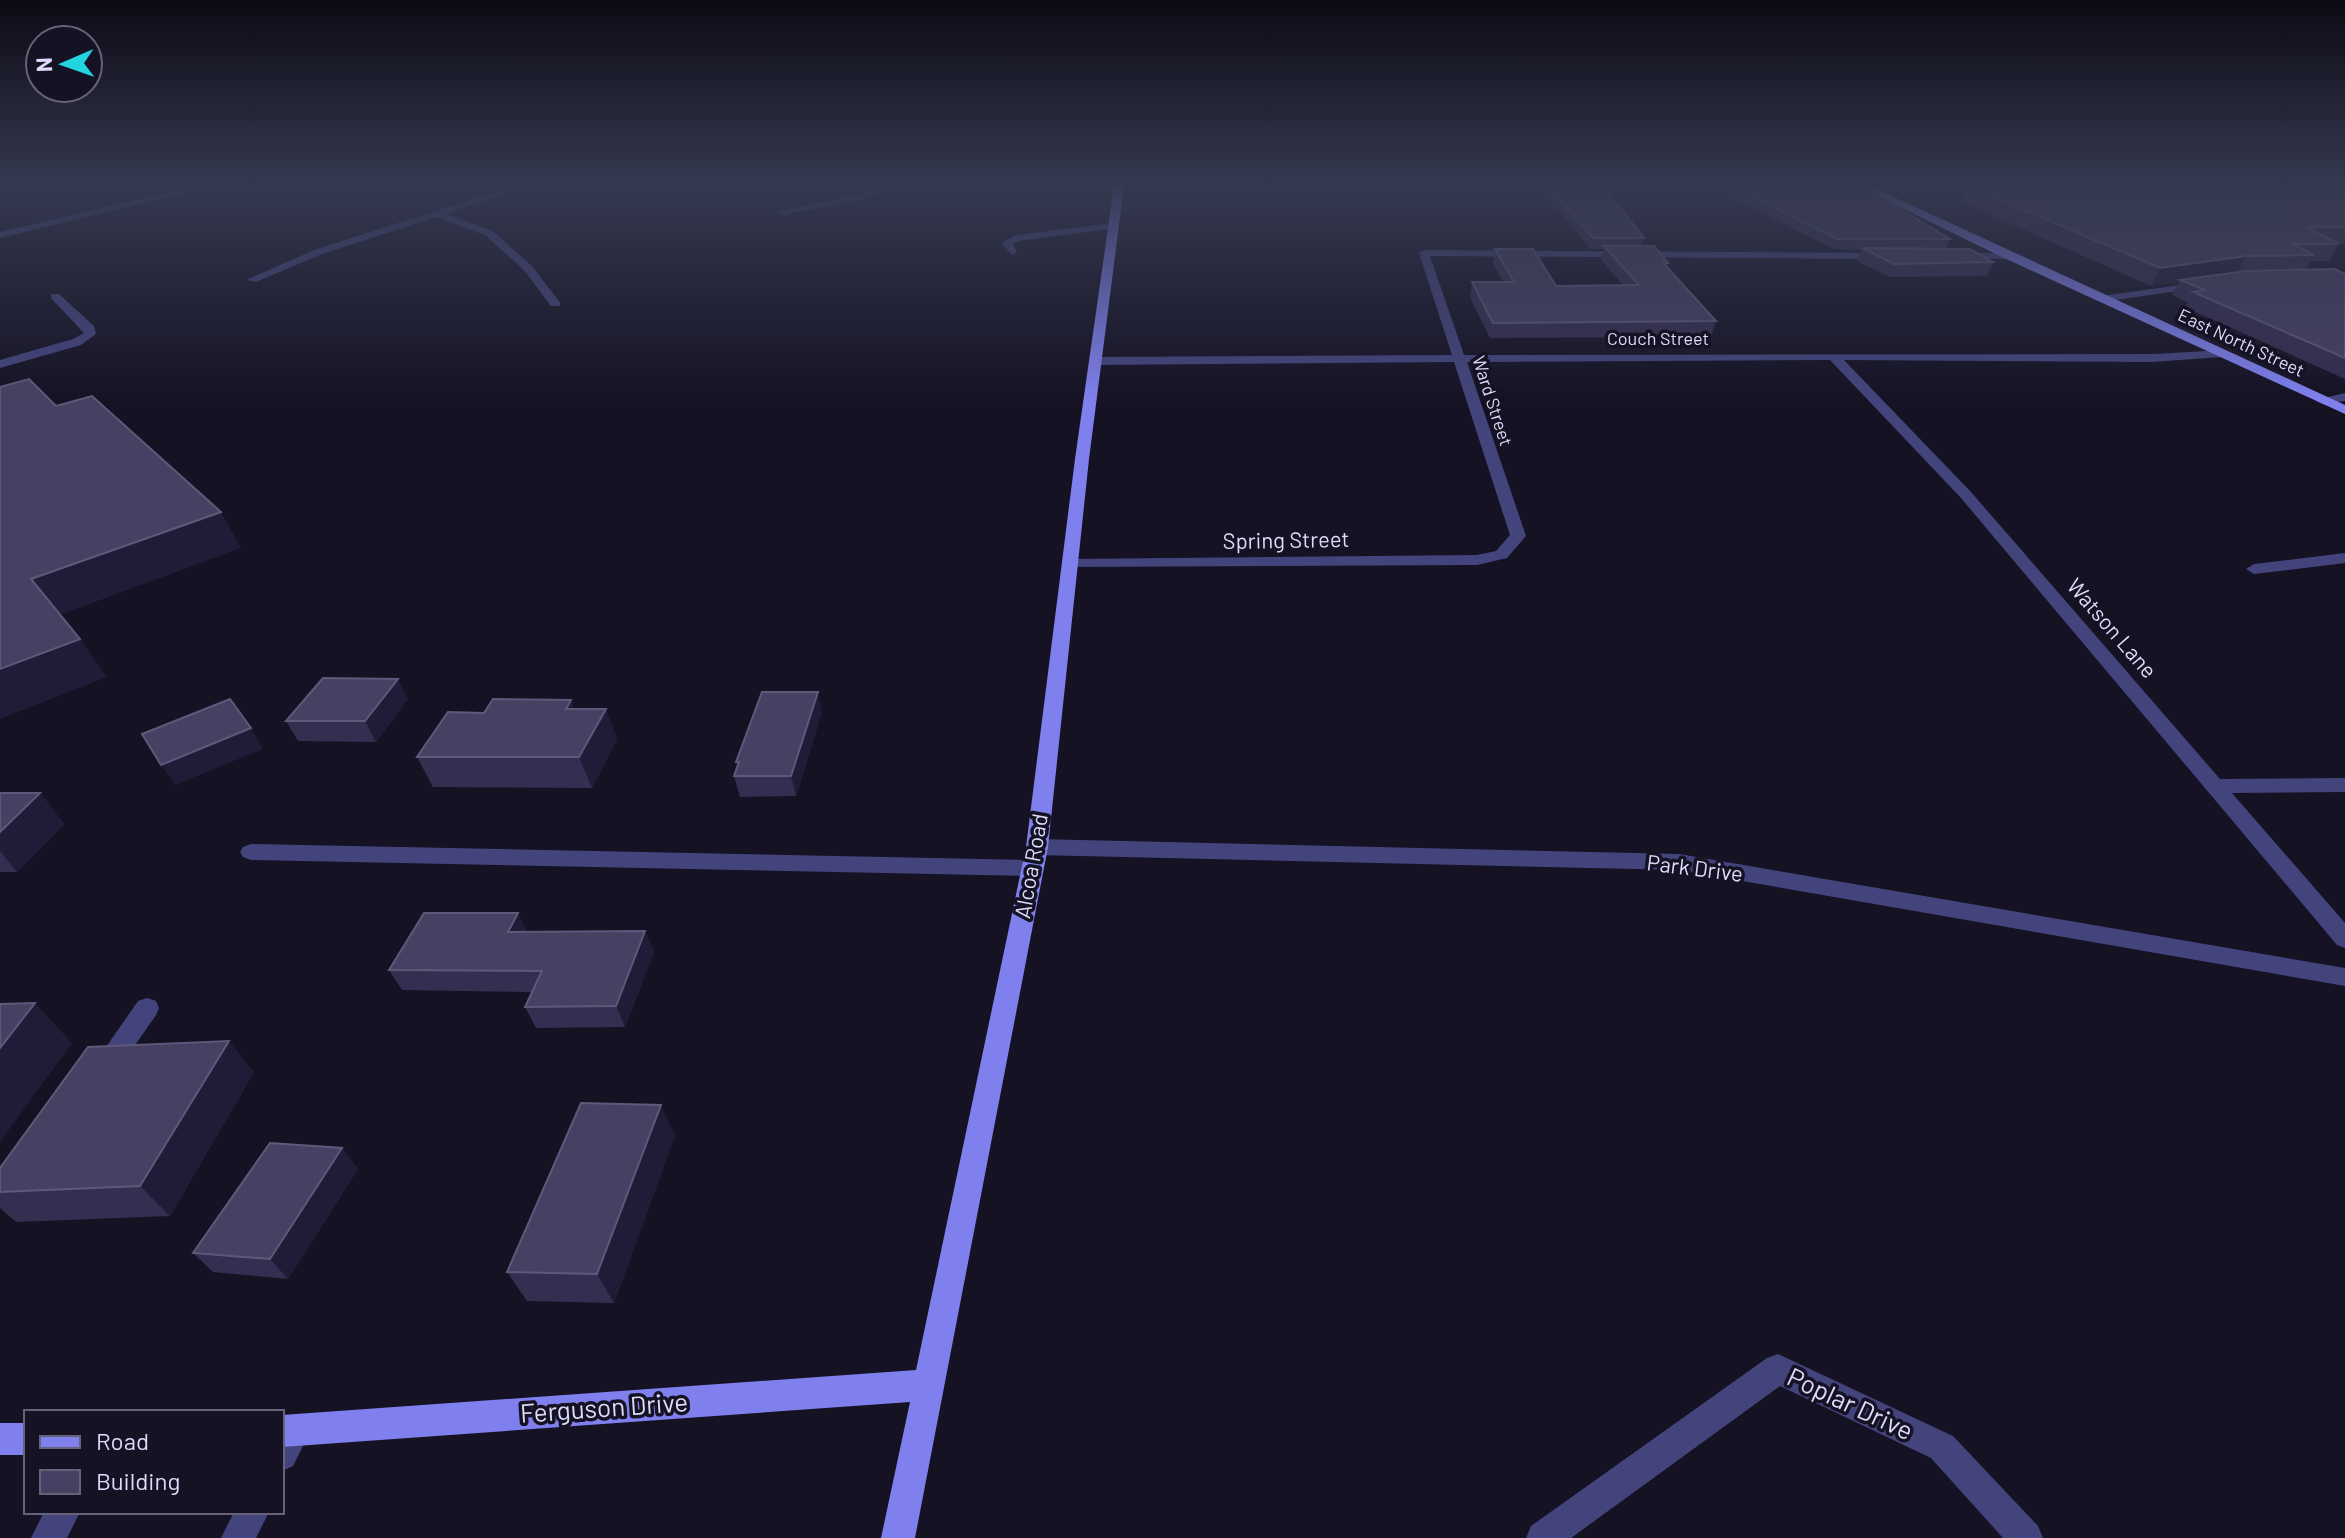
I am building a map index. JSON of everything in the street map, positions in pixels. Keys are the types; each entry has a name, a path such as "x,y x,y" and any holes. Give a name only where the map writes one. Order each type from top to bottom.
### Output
{"main road":[{"name":"Alcoa Road","path":"898,1538 1035,858 1109,258"},
{"name":"East North Street","path":"2012,258 2345,410"},
{"name":"Ferguson Drive","path":"286,1439 927,1385"},
{"path":"0,1439 24,1439"}],"street":[{"path":"252,280 298,258"},
{"path":"517,258 555,304"},
{"name":"Ward Street","path":"1426,258 1518,536 1501,555"},
{"path":"2101,299 2222,282"},
{"path":"0,364 77,342 90,334 90,329 55,296"},
{"name":"Couch Street","path":"1095,361 1833,356 2153,358 2221,353"},
{"name":"Watson Lane","path":"1833,356 1966,495 2345,939"},
{"path":"2322,400 2345,397"},
{"name":"Spring Street","path":"1070,564 1477,560 1501,555"},
{"path":"2254,569 2345,558"},
{"path":"2217,786 2345,785"},
{"name":"Park Drive","path":"251,852 1679,862 2345,977"},
{"path":"92,1086 147,1008"},
{"name":"Poplar Drive","path":"1543,1538 1778,1369 1942,1447 2026,1538"},
{"path":"48,1538 62,1514"},
{"path":"238,1538 251,1514"}],"building":[{"path":"1500,258 1538,258 1556,286 1639,285 1615,258 1664,258 1668,263 1664,264 1716,321 1493,323 1472,282 1514,282"},
{"path":"1882,258 1986,258 1993,262 1894,264"},
{"path":"2136,258 2233,258 2160,268"},
{"path":"2335,269 2345,274 2345,358 2193,292 2205,290 2180,280 2246,271"},
{"path":"29,379 56,406 92,396 221,512 31,579 80,639 0,669 0,387"},
{"path":"323,678 398,679 365,721 286,721"},
{"path":"762,692 818,692 791,776 734,776 739,762 736,762"},
{"path":"230,699 251,728 161,765 142,734"},
{"path":"493,699 571,700 566,709 606,709 579,757 417,757 448,712 484,713"},
{"path":"0,793 40,793 0,832"},
{"path":"424,913 518,913 508,932 645,931 616,1006 525,1007 542,971 389,970"},
{"path":"35,1003 0,1048 0,1004"},
{"path":"229,1041 140,1186 0,1192 0,1168 88,1047"},
{"path":"581,1103 661,1105 597,1274 507,1272"},
{"path":"270,1143 342,1148 270,1259 193,1253"}]}
